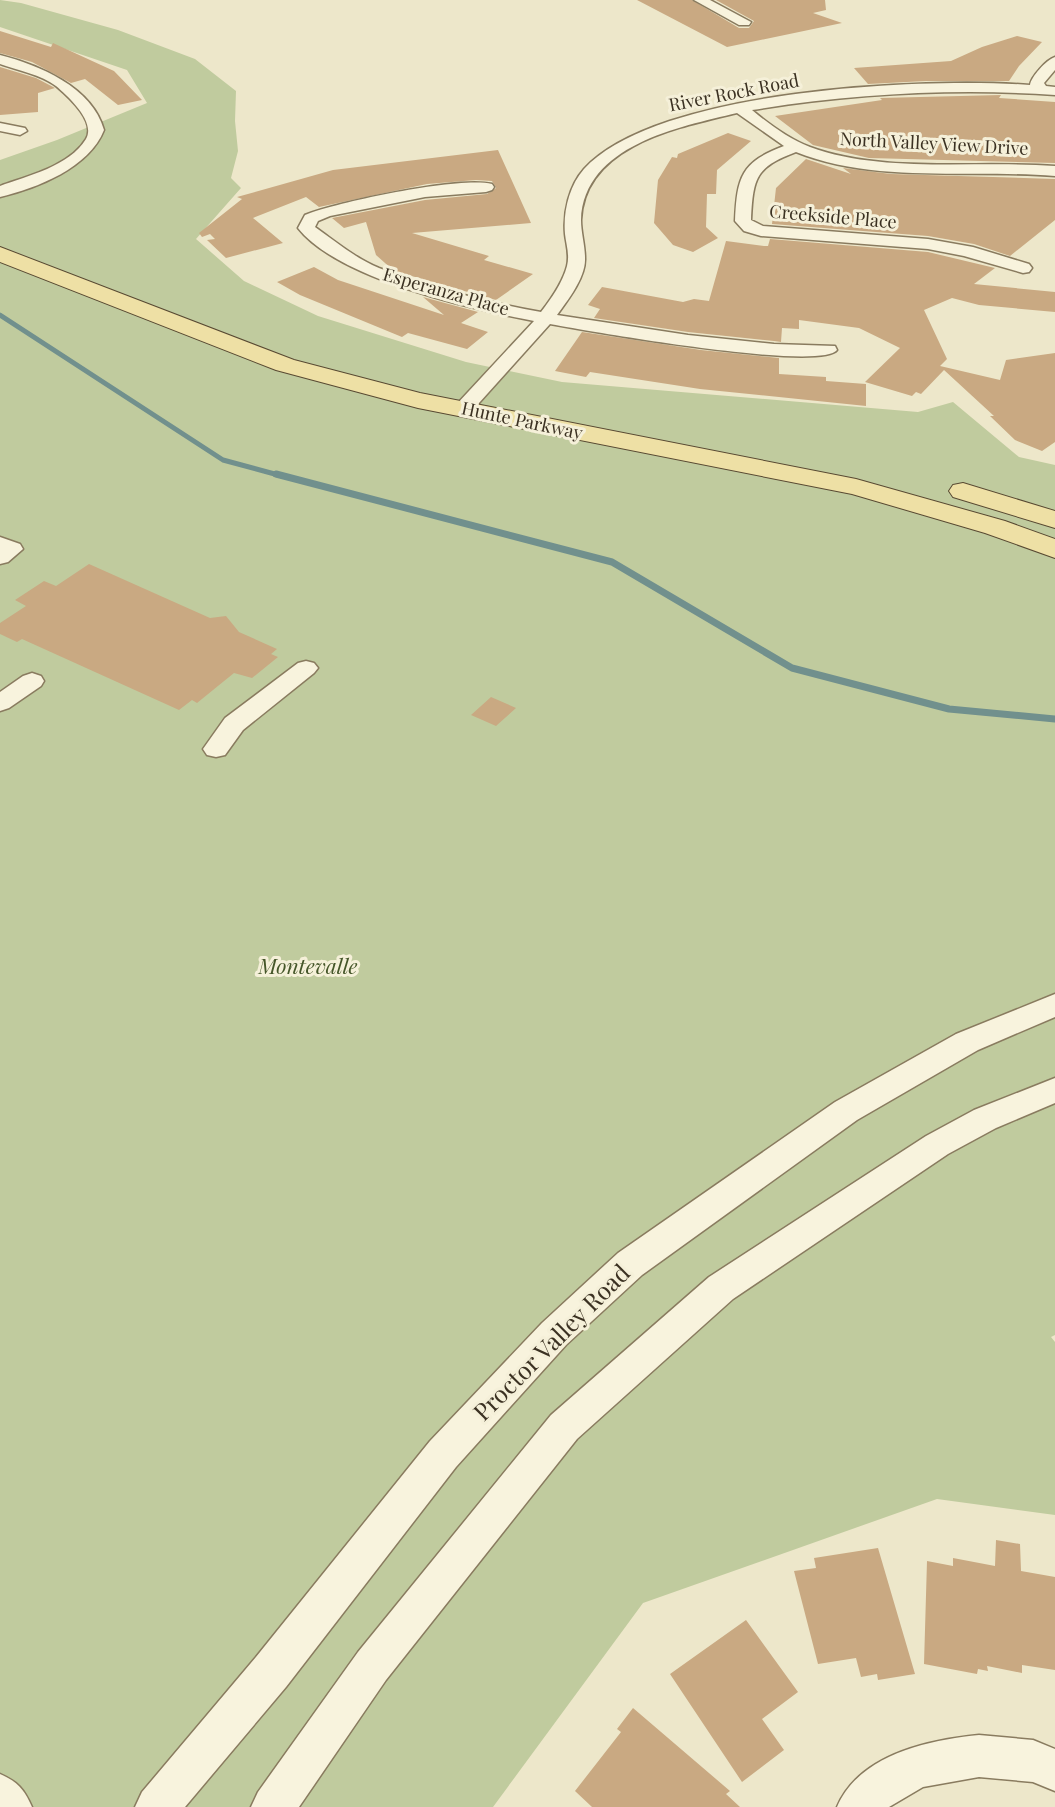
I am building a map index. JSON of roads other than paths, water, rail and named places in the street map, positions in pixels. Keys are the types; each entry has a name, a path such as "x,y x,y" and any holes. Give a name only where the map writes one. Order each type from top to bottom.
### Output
{"main road":[{"path":"0,229 265,331"},
{"name":"Hunte Parkway","path":"0,254 285,365 864,464"},
{"name":"Hunte Parkway","path":"300,344 472,399 856,487 995,527 1055,549"},
{"path":"943,485 1055,520"}],"street":[{"path":"700,0 744,22"},
{"path":"0,59 60,82 94,119 97,130 93,141 73,160 0,192"},
{"path":"1048,90 1036,83 1055,61"},
{"name":"River Rock Road","path":"472,399 548,319 577,266 573,225 580,189 597,163 615,149 652,131 740,108 893,88 972,86 1048,90"},
{"name":"North Valley View Drive","path":"740,108 797,146 819,155 859,162 1055,171"},
{"path":"0,127 20,131"},
{"name":"Creekside Place","path":"797,146 771,156 748,173 743,221 750,227 761,231 928,244 967,250 1023,268"},
{"name":"Esperanza Place","path":"486,187 425,192 326,212 311,218 306,228 349,259 372,271 487,307 548,319 734,346 774,350 828,350"},
{"path":"0,544 12,549 0,556"},
{"path":"216,749 234,724 306,668"},
{"path":"0,703 32,681"},
{"name":"Proctor Valley Road","path":"157,1807 271,1672 443,1454 554,1334 630,1264 846,1111 967,1042 1055,1005"},
{"path":"273,1807 372,1666 564,1426 722,1288 937,1144 985,1119 1055,1090"},
{"path":"859,1807 889,1782 917,1768 948,1759 980,1756 1012,1758 1046,1765 1055,1770"},
{"path":"0,1796 10,1807"}],"waterway":[{"path":"0,315 223,460 282,476"},
{"path":"276,474 612,562 792,668 949,709 1055,719"}],"park label":[{"name":"Montevalle","path":"308,967"}]}
